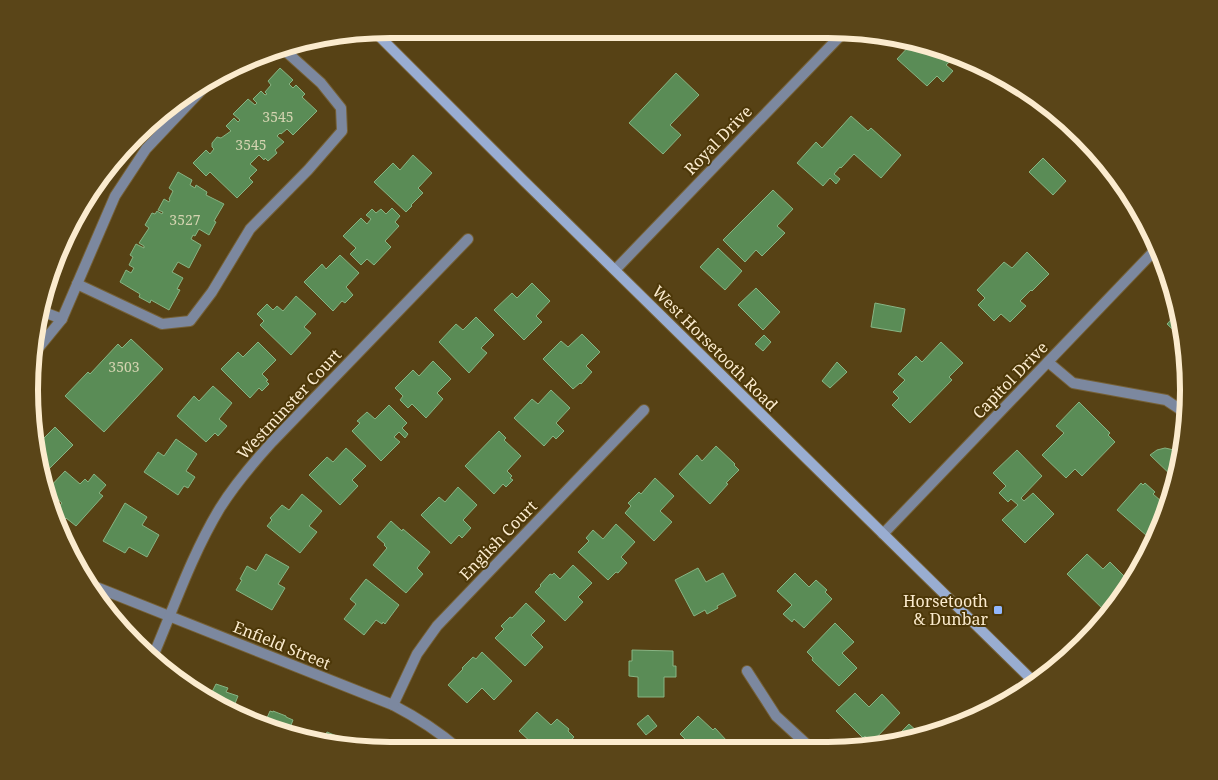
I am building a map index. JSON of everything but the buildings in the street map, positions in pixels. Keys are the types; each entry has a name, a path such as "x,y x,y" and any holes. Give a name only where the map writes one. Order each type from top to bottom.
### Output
{"main road":[{"name":"West Horsetooth Road","path":"381,38 614,270 1030,679"}],"street":[{"name":"Royal Drive","path":"614,270 838,38"},
{"path":"77,284 162,324 190,321 212,292 250,229 308,170 342,131 341,108 321,83 288,53"},
{"path":"41,345 62,319 115,196 146,149 196,96"},
{"name":"Westminster Court","path":"155,652 197,550 221,507 249,468 468,239"},
{"name":"Capitol Drive","path":"883,534 1153,252"},
{"path":"46,313 62,319"},
{"path":"1048,362 1073,383 1166,400 1180,409"},
{"name":"English Court","path":"393,705 417,654 437,626 644,410"},
{"name":"Enfield Street","path":"98,588 393,705 419,719 451,742"},
{"path":"746,671 776,716 804,742"}],"place":[{"name":"Horsetooth & Dunbar","path":"998,610"}]}
